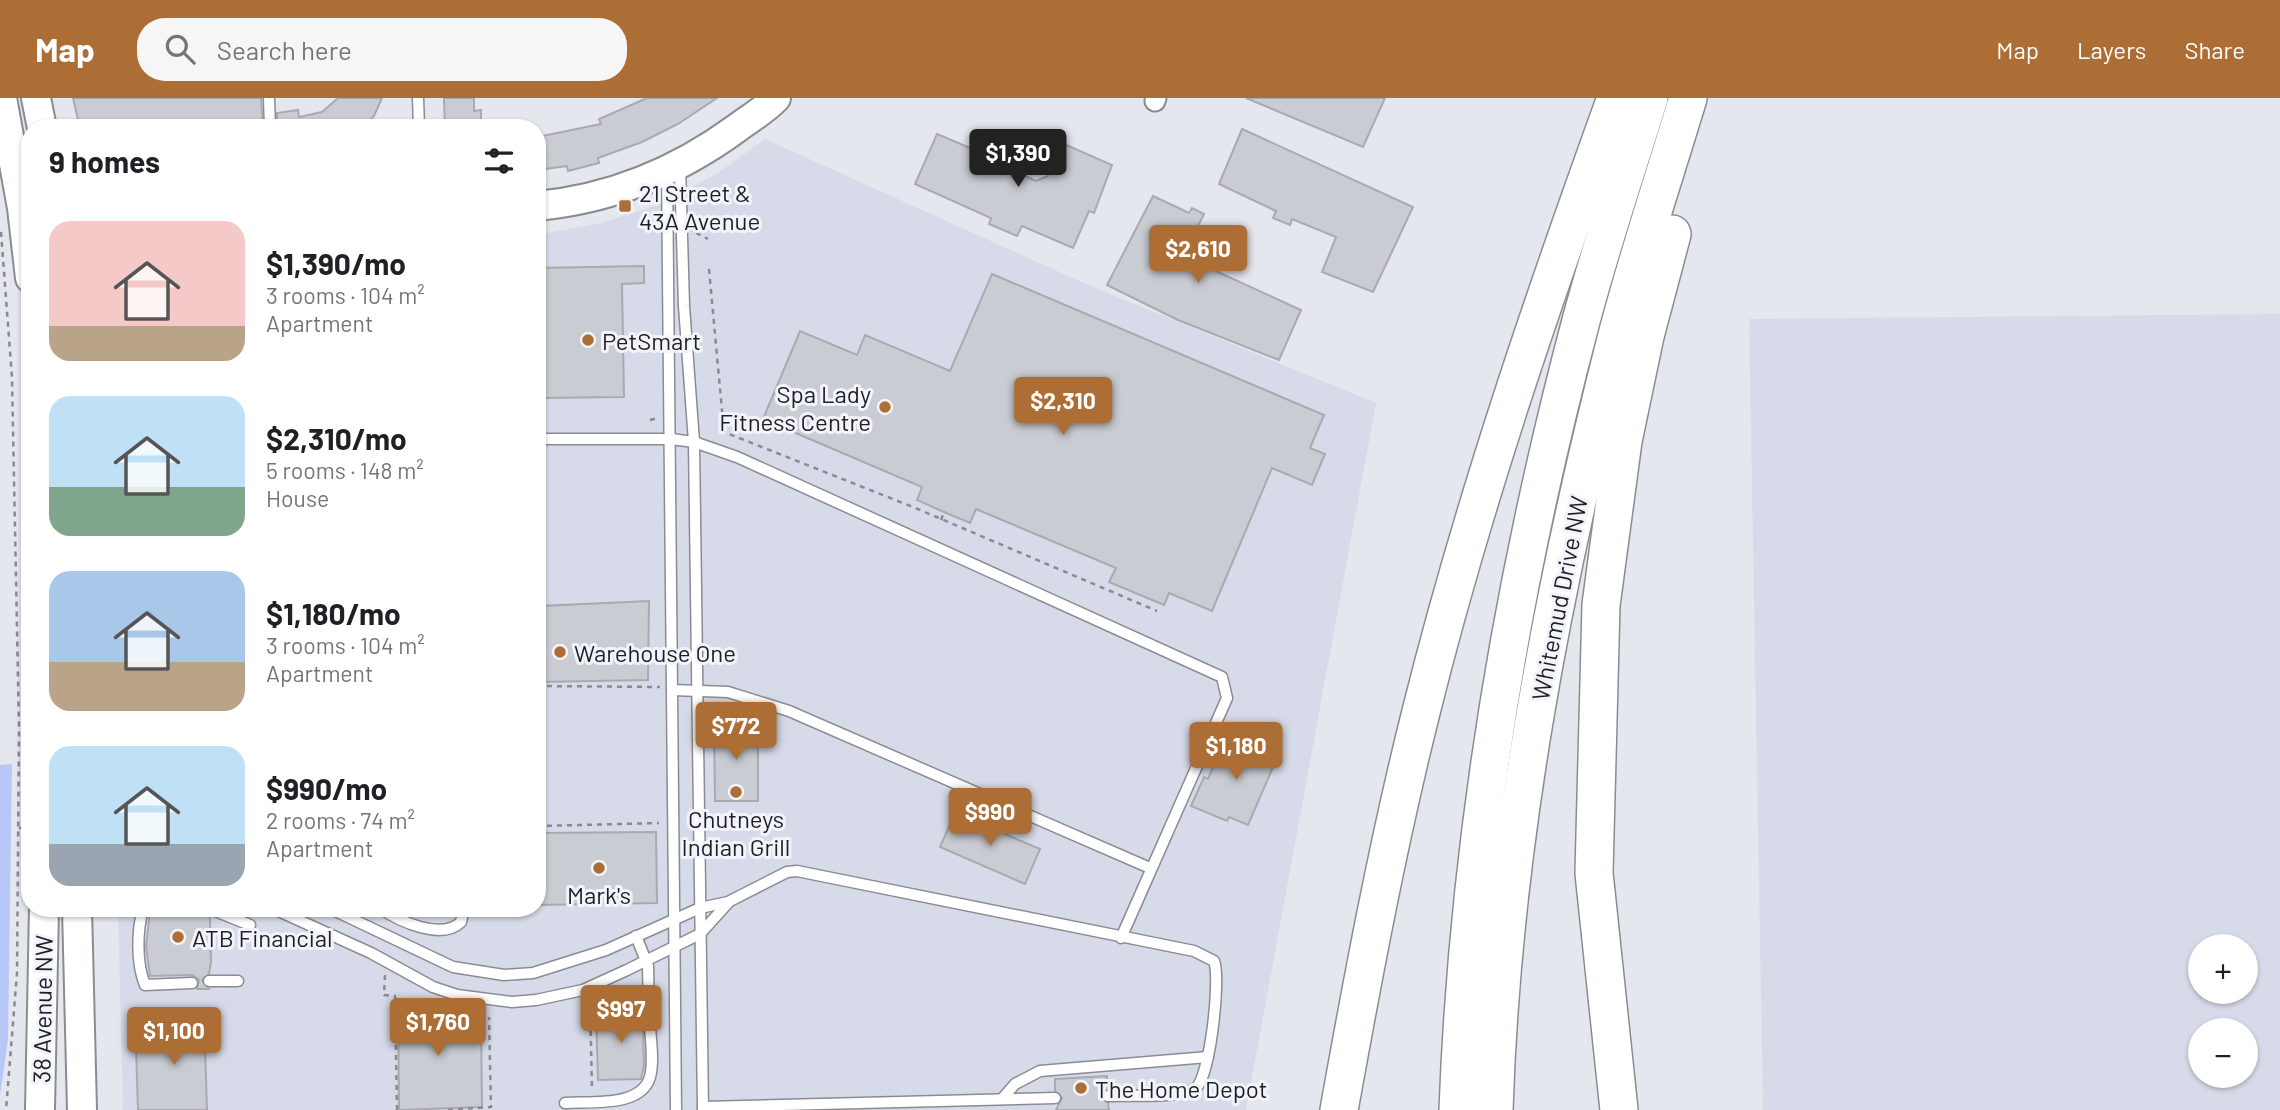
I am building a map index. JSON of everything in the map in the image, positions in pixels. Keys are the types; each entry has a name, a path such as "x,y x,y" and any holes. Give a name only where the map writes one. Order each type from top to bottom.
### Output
{"highway":[{"path":"1339,1110 1365,965 1421,711 1474,522 1546,292 1616,98"},
{"name":"Whitemud Drive NW","path":"1458,1110 1474,899 1496,730 1537,507 1581,320 1649,98"},
{"path":"1619,1110 1594,873 1601,605 1623,440 1645,336 1672,236 1690,98"},
{"name":"Whitemud Drive NW","path":"1494,1110 1509,906 1531,740 1573,528 1614,345 1690,98"},
{"path":"1607,1014 1612,1110"}],"main road":[{"path":"2,98 18,227"},
{"path":"36,98 40,119"},
{"path":"546,204 616,192 674,168 719,141 776,98"},
{"name":"38 Avenue NW","path":"40,1110 44,917"},
{"name":"38 Avenue NW","path":"77,917 82,1110"},
{"path":"44,976 54,1063 56,1110"}],"lane":[{"path":"269,98 270,119"},
{"path":"418,98 419,119"},
{"path":"674,168 671,439 676,1110"},
{"path":"674,168 694,442 703,1108 1055,1098"},
{"path":"546,439 671,439 694,442 737,457 1222,677 1227,698 1121,937"},
{"path":"672,690 738,695 789,711 1150,868"},
{"path":"348,917 453,967 504,975 533,973 555,968 700,908 728,902 788,872 797,871 1194,951 1214,961 1217,979 1208,1057 1202,1080 1195,1089 1108,1096"},
{"path":"292,917 371,953 433,987 483,999 512,1002 583,990 700,934 728,902"},
{"path":"141,917 139,969 145,985 192,982"},
{"path":"230,917 250,925"},
{"path":"396,917 407,923 448,929 461,922 462,917"},
{"path":"636,936 647,960 649,1012"},
{"path":"209,981 238,981"},
{"path":"565,1103 628,1098 641,1091 650,1074 650,1027"},
{"path":"1002,1099 1015,1084 1040,1071 1208,1057"}],"path":[{"path":"6,1110 17,972 19,828 12,378 18,227"},
{"path":"709,269 724,432 1157,611"},
{"path":"941,520 944,512"},
{"path":"1133,601 1136,594"},
{"path":"546,686 661,687"},
{"path":"546,826 663,823"},
{"path":"590,994 592,1093"},
{"path":"396,996 397,1110"},
{"path":"448,1110 492,1107 489,1017"}],"shaded area":[{"path":"765,139 1086,284 1376,403 1246,1110 123,1110 118,917 546,917 546,233 601,223 657,205 715,175"},
{"path":"2280,314 2280,1110 1763,1110 1749,319"},
{"path":"12,764 8,1039 0,1096 0,765"}],"building":[{"path":"73,98 261,98 262,119 78,119"},
{"path":"338,98 382,98 371,119 277,119 277,113 298,110 299,117 322,112"},
{"path":"444,98 474,98 474,111 481,110 481,119 445,119"},
{"path":"647,98 717,98 678,124 642,142 598,158 599,163 568,171 567,166 546,169 546,135 601,124 599,119"},
{"path":"1246,98 1385,98 1363,147"},
{"path":"1242,129 1413,207 1373,292 1322,272 1336,237 1292,219 1290,225 1273,218 1276,211 1219,184"},
{"path":"937,134 999,160 997,163 1036,181 1048,176 1062,143 1112,165 1094,213 1089,211 1073,248 1022,226 1017,236 989,224 991,218 915,184"},
{"path":"1153,196 1189,213 1192,208 1204,214 1183,256 1301,310 1279,360 1178,320 1107,285"},
{"name":"PetSmart","path":"644,266 644,283 622,284 624,397 546,398 546,268"},
{"path":"992,274 1324,415 1310,448 1325,454 1312,485 1272,468 1212,611 1169,593 1164,605 1109,582 1116,568 976,509 970,523 944,512 917,500 922,487 763,419 800,331 857,355 865,335 950,371"},
{"path":"649,601 648,680 546,682 546,606"},
{"path":"714,723 758,723 758,801 715,801"},
{"path":"1225,739 1262,755 1266,745 1280,751 1248,825 1229,817 1227,821 1191,806 1204,777 1208,779"},
{"path":"955,813 1040,849 1025,884 940,847"},
{"name":"Mark's","path":"656,832 657,903 546,905 546,833"},
{"name":"ATB Financial","path":"149,917 210,917 211,962 209,974 202,980 209,989 197,989 199,980 192,975 150,976 146,947"},
{"path":"398,999 437,999 437,1016 481,1015 482,1107 399,1110"},
{"path":"642,1012 648,1019 656,1012 657,1024 650,1020 643,1024 644,1066 641,1079 598,1080 596,1013"},
{"path":"204,1015 207,1110 138,1110 136,1048 162,1047 161,1016"},
{"name":"The Home Depot","path":"1107,1076 1108,1089 1101,1097 1108,1103 1109,1110 1056,1110 1062,1098 1055,1091 1055,1079"}],"place":[{"name":"21 Street & 43A Avenue","path":"625,206"},
{"name":"PetSmart","path":"588,340"},
{"name":"Spa Lady Fitness Centre","path":"885,407"},
{"name":"Warehouse One","path":"560,652"},
{"name":"Chutneys Indian Grill","path":"736,792"},
{"name":"Mark's","path":"599,868"},
{"name":"ATB Financial","path":"178,937"},
{"name":"The Home Depot","path":"1081,1088"}]}
